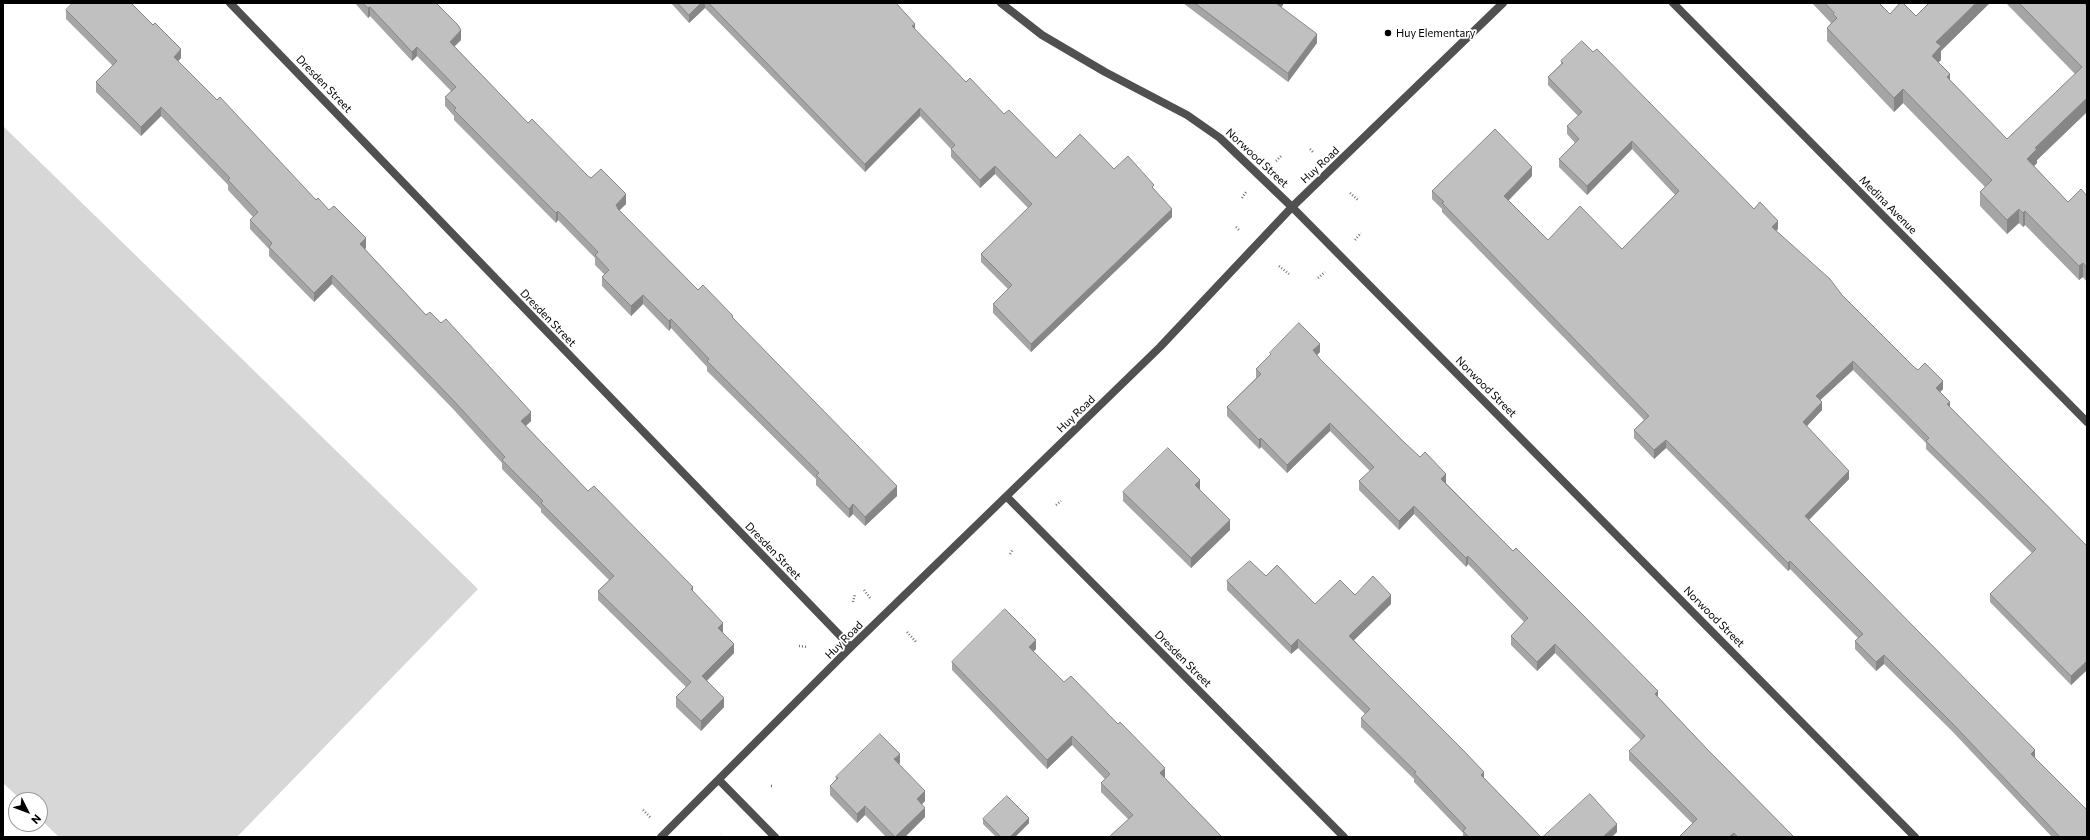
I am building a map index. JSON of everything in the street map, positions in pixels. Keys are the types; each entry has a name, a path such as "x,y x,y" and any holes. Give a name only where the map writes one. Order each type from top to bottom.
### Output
{"street":[{"name":"Dresden Street","path":"230,3 851,647"},
{"name":"Norwood Street","path":"1001,3 1042,35 1105,72 1187,115 1220,138 1292,207 1915,837"},
{"name":"Huy Road","path":"662,837 851,647 1160,347 1292,207 1503,3"},
{"name":"Medina Avenue","path":"1673,3 2087,422"},
{"name":"Dresden Street","path":"1007,497 1344,837"},
{"path":"719,780 775,837"}],"path":[{"path":"1310,149 1314,153"},
{"path":"1276,161 1281,156"},
{"path":"1350,193 1358,200"},
{"path":"1354,242 1361,233"},
{"path":"1279,266 1289,274"},
{"path":"1318,278 1327,270"},
{"path":"1056,505 1061,500"},
{"path":"1010,554 1013,549"},
{"path":"864,590 871,598"},
{"path":"853,602 856,594"},
{"path":"907,632 917,643"},
{"path":"799,646 808,647"},
{"path":"643,810 653,820"}],"shaded area":[{"path":"3,126 478,589 237,837 59,837 48,827 48,792 13,792 3,783"}],"building":[{"path":"73,3 131,3 153,25 155,23 181,49 174,57 217,100 220,97 316,200 318,198 329,210 334,206 366,238 360,244 426,315 430,312 441,323 446,319 531,412 521,421 588,491 594,486 693,587 691,589 723,623 718,628 734,644 702,676 724,698 701,721 676,697 691,682 598,591 614,576 541,503 543,501 502,460 505,457 454,401 332,275 314,293 269,247 272,243 250,220 258,212 228,180 230,178 161,107 141,127 96,82 117,61 66,10"},
{"path":"363,3 436,3 461,30 450,42 528,123 532,119 588,176 591,178 601,169 626,194 616,205 618,209 698,290 703,285 733,316 732,317 897,486 865,517 853,504 849,509 816,475 819,473 707,361 709,359 671,319 669,321 643,295 631,306 602,277 609,270 595,255 598,252 558,211 556,213 454,110 456,108 445,97 456,87 417,47 412,52 370,7 368,8"},
{"path":"678,3 701,3 689,15"},
{"path":"709,3 896,3 915,24 912,26 966,82 970,78 1004,114 1009,110 1056,158 1080,134 1114,169 1128,156 1154,185 1152,187 1172,209 1031,344 993,304 1012,285 981,254 1032,204 995,166 980,180 951,149 955,145 920,108 865,164"},
{"path":"1195,3 1278,3 1277,4 1317,34 1288,73"},
{"path":"1825,3 1879,3 1890,14 1900,3 1903,3 1916,16 1929,3 1976,3 1936,42 1941,46 1932,56 1950,74 1947,77 2007,139 2082,67 2019,3 2084,3 2087,6 2087,98 2035,148 2037,149 2027,159 2068,202 2081,189 2087,196 2087,268 2083,263 2079,266 2025,211 2023,213 2019,209 2007,220 1980,192 1992,180 1903,89 1894,98 1827,28 1837,18"},
{"path":"1582,41 1593,52 1597,49 1754,209 1760,202 1778,221 1772,227 1830,279 1842,295 1914,367 1918,370 1925,363 1943,381 1936,388 1950,402 1947,404 2087,546 2087,661 2071,676 1990,594 2036,549 1926,441 1929,438 1853,361 1816,396 1822,402 1803,422 1849,471 1805,516 2035,750 2031,754 2087,810 2087,837 2060,837 1952,723 1884,655 1876,662 1855,641 1863,634 1790,561 1788,563 1666,440 1654,450 1634,430 1649,416 1432,191 1495,129 1532,167 1504,196 1548,240 1580,206 1622,249 1679,191 1632,141 1587,186 1559,159 1579,139 1567,126 1582,112 1548,77 1563,63 1561,61"},
{"path":"1299,323 1320,344 1313,350 1320,359 1420,457 1425,452 1446,474 1441,479 1513,551 1516,548 1658,691 1655,694 1794,837 1738,837 1734,833 1729,837 1679,837 1697,819 1629,751 1645,736 1555,644 1537,662 1511,636 1528,618 1468,556 1466,558 1414,506 1399,521 1359,481 1374,467 1330,423 1287,465 1261,438 1259,440 1227,407 1261,374 1256,369"},
{"path":"1168,448 1200,480 1195,485 1230,520 1191,558 1123,492"},
{"path":"1250,561 1266,576 1277,565 1315,604 1340,580 1355,595 1373,576 1391,595 1349,636 1463,750 1484,772 1481,775 1541,837 1469,837 1463,831 1466,828 1414,773 1416,772 1361,718 1370,709 1298,639 1291,646 1227,581"},
{"path":"1005,609 1036,640 1029,647 1064,682 1071,676 1118,724 1120,722 1165,768 1160,773 1222,837 1109,837 1133,815 1101,783 1110,774 1072,736 1047,760 952,662"},
{"path":"880,734 900,754 894,759 925,791 917,799 925,808 895,837 865,806 857,814 830,786 838,778 836,777"},
{"path":"1590,794 1617,824 1603,837 1543,837"},
{"path":"1007,796 1029,818 1010,837 1001,837 983,819"}],"place":[{"name":"Huy Elementary","path":"1388,33"}]}
